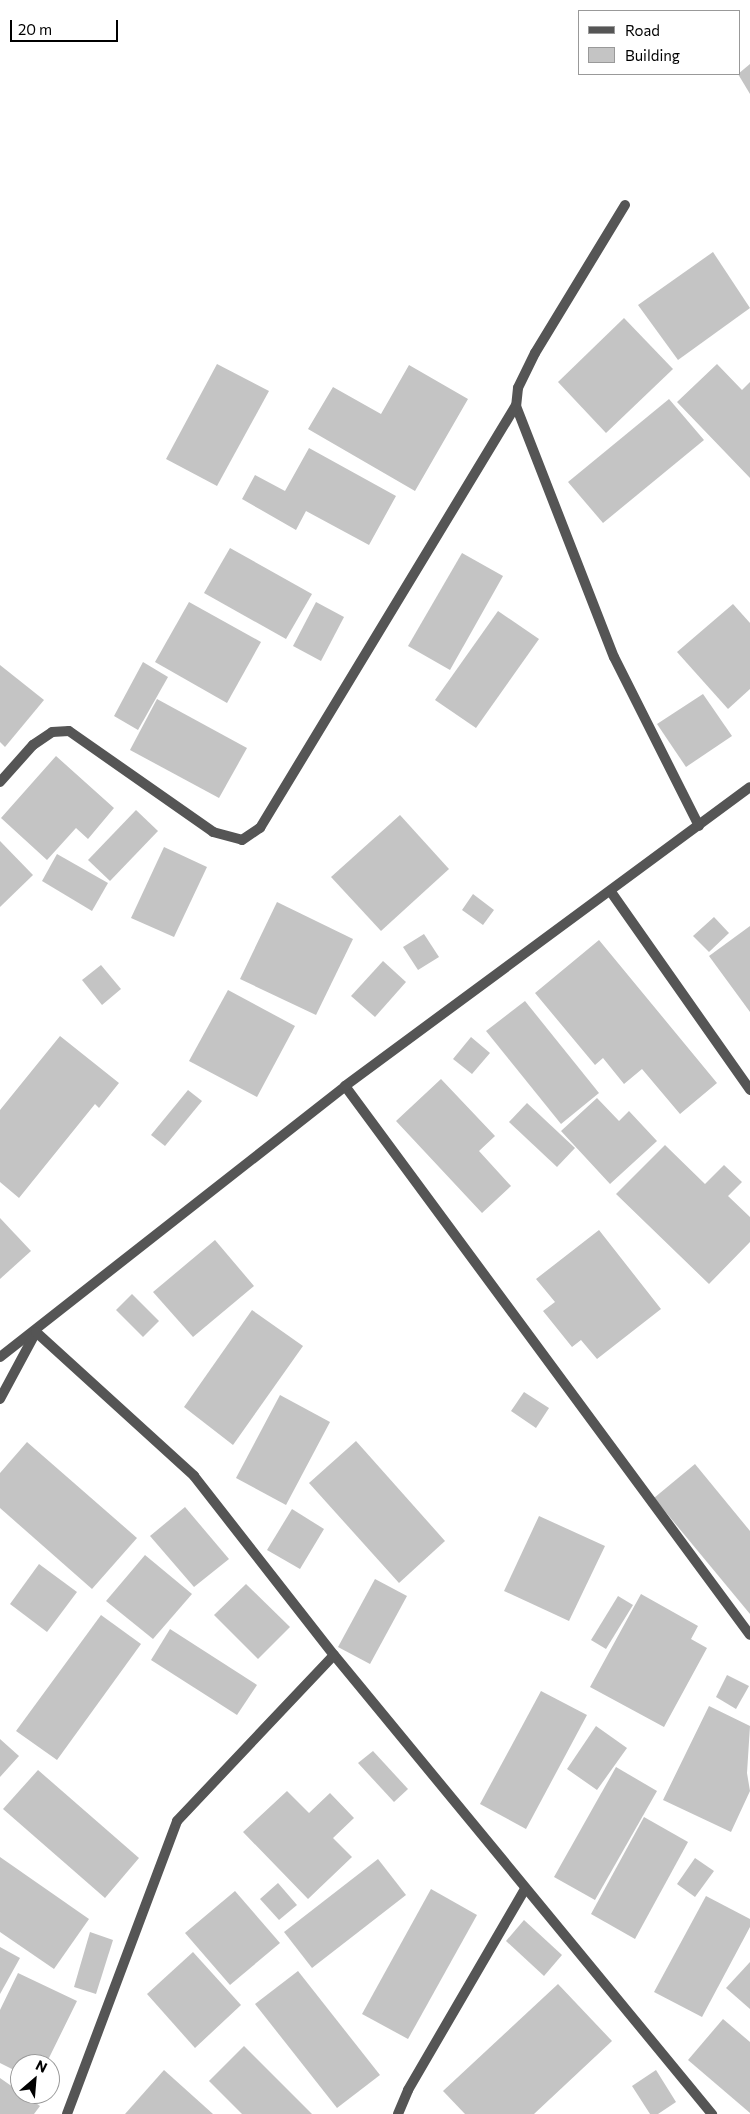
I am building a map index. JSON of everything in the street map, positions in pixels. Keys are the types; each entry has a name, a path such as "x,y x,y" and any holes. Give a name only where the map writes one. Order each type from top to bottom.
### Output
{"street":[{"path":"0,782 33,745 52,732 69,731 214,832 242,840 260,828 516,406 518,388 535,353 624,205"},
{"path":"516,406 614,657 699,826"},
{"path":"0,1357 36,1332 113,1266 345,1086 611,892 750,787"},
{"path":"611,892 750,1090"},
{"path":"345,1086 750,1635"},
{"path":"0,1399 36,1332"},
{"path":"36,1332 194,1476 334,1654 525,1889 712,2114"},
{"path":"67,2114 177,1821 334,1654"},
{"path":"398,2114 408,2090 525,1889"}],"building":[{"path":"750,64 750,94 739,75"},
{"path":"713,252 750,308 678,360 638,305"},
{"path":"624,318 673,369 606,433 558,382"},
{"path":"217,364 269,391 217,486 166,459"},
{"path":"717,364 742,390 750,382 750,478 677,402"},
{"path":"409,365 468,399 415,491 308,429 333,387 381,414"},
{"path":"669,399 704,440 603,523 568,482"},
{"path":"309,448 396,496 369,545 306,511 296,530 242,499 255,475 285,491"},
{"path":"230,548 312,594 286,639 204,593"},
{"path":"462,553 503,576 450,670 408,646"},
{"path":"189,602 261,642 227,703 155,662"},
{"path":"316,602 344,617 321,661 293,646"},
{"path":"733,604 750,623 750,689 728,709 677,652"},
{"path":"498,611 539,639 476,728 435,700"},
{"path":"143,662 168,677 138,730 114,716"},
{"path":"0,665 44,700 5,747 0,742"},
{"path":"703,694 732,736 686,767 657,724"},
{"path":"157,699 247,748 219,798 130,750"},
{"path":"56,756 114,808 88,839 76,828 47,860 1,818"},
{"path":"136,810 158,831 110,881 88,860"},
{"path":"400,815 449,869 381,931 331,877"},
{"path":"0,841 33,875 0,907"},
{"path":"164,847 207,867 174,937 131,918"},
{"path":"57,854 108,883 92,911 42,881"},
{"path":"473,894 494,910 483,925 462,910"},
{"path":"277,902 353,939 316,1015 240,979"},
{"path":"714,917 729,933 709,952 693,936"},
{"path":"750,926 750,1012 709,956"},
{"path":"424,934 439,957 418,970 403,947"},
{"path":"599,940 717,1083 680,1114 642,1069 624,1084 603,1058 595,1065 535,993"},
{"path":"383,961 406,982 375,1017 351,996"},
{"path":"101,965 121,989 102,1005 82,980"},
{"path":"228,990 295,1026 257,1097 189,1061"},
{"path":"525,1001 599,1093 561,1124 486,1031"},
{"path":"60,1036 119,1083 99,1108 95,1104 19,1198 0,1182 0,1110"},
{"path":"471,1037 490,1053 472,1074 453,1059"},
{"path":"441,1079 495,1136 479,1151 511,1186 482,1213 396,1121"},
{"path":"188,1090 202,1101 165,1146 151,1135"},
{"path":"597,1098 619,1121 629,1111 657,1141 610,1184 561,1131"},
{"path":"527,1103 575,1148 557,1167 509,1122"},
{"path":"665,1145 705,1184 724,1165 742,1182 728,1196 750,1217 750,1242 709,1284 616,1194"},
{"path":"0,1218 31,1251 0,1279"},
{"path":"599,1230 661,1309 597,1359 581,1340 572,1347 543,1311 555,1302 536,1279"},
{"path":"215,1240 254,1286 193,1337 153,1292"},
{"path":"132,1294 159,1321 143,1337 116,1310"},
{"path":"252,1310 303,1346 233,1445 184,1407"},
{"path":"524,1392 549,1408 536,1428 511,1411"},
{"path":"280,1395 330,1422 286,1505 236,1478"},
{"path":"356,1441 445,1541 399,1583 309,1483"},
{"path":"27,1442 137,1538 92,1589 0,1508 0,1473"},
{"path":"695,1464 750,1531 750,1614 654,1498"},
{"path":"185,1507 229,1559 194,1587 150,1536"},
{"path":"292,1509 324,1529 300,1569 267,1550"},
{"path":"539,1516 605,1546 569,1621 504,1591"},
{"path":"145,1555 192,1594 153,1639 106,1601"},
{"path":"39,1564 77,1592 47,1632 10,1604"},
{"path":"375,1579 407,1596 370,1664 338,1647"},
{"path":"246,1584 290,1627 258,1659 214,1615"},
{"path":"641,1594 698,1626 691,1639 707,1648 664,1727 590,1687"},
{"path":"618,1596 633,1605 606,1649 591,1640"},
{"path":"101,1615 141,1644 57,1760 16,1731"},
{"path":"170,1629 257,1685 237,1715 151,1660"},
{"path":"727,1675 749,1686 736,1709 716,1697"},
{"path":"541,1691 587,1715 526,1829 480,1804"},
{"path":"709,1706 750,1726 747,1773 750,1791 731,1832 663,1800"},
{"path":"596,1726 627,1748 597,1790 567,1769"},
{"path":"0,1739 19,1756 0,1777"},
{"path":"373,1751 408,1789 394,1802 358,1763"},
{"path":"616,1767 657,1791 595,1900 554,1877"},
{"path":"38,1770 139,1858 105,1898 3,1809"},
{"path":"287,1791 309,1813 330,1793 354,1818 333,1838 352,1857 308,1899 243,1832"},
{"path":"644,1817 688,1842 635,1939 591,1914"},
{"path":"0,1857 89,1919 54,1969 0,1932"},
{"path":"695,1858 714,1871 695,1897 677,1884"},
{"path":"378,1859 406,1895 312,1968 284,1932"},
{"path":"278,1883 297,1905 279,1920 260,1899"},
{"path":"431,1889 477,1915 408,2039 362,2014"},
{"path":"235,1891 280,1943 230,1985 185,1933"},
{"path":"706,1896 750,1919 750,1927 702,2017 654,1992"},
{"path":"524,1920 562,1955 544,1976 506,1941"},
{"path":"90,1932 113,1940 96,1994 74,1987"},
{"path":"0,1947 20,1958 0,1994"},
{"path":"193,1952 241,2005 195,2048 147,1994"},
{"path":"750,1962 750,2009 726,1988"},
{"path":"298,1971 380,2075 337,2108 255,2004"},
{"path":"18,1973 77,2001 51,2054 10,2054 10,2068 0,2063 0,2010"},
{"path":"558,1984 612,2041 534,2114 465,2114 443,2091"},
{"path":"723,2019 750,2042 750,2113 688,2060"},
{"path":"244,2046 312,2114 242,2114 209,2081"},
{"path":"164,2070 213,2114 125,2114"},
{"path":"656,2070 676,2102 658,2114 650,2114 632,2086"},
{"path":"0,2078 10,2085 10,2104 37,2104 40,2106 34,2114 0,2114"}]}
